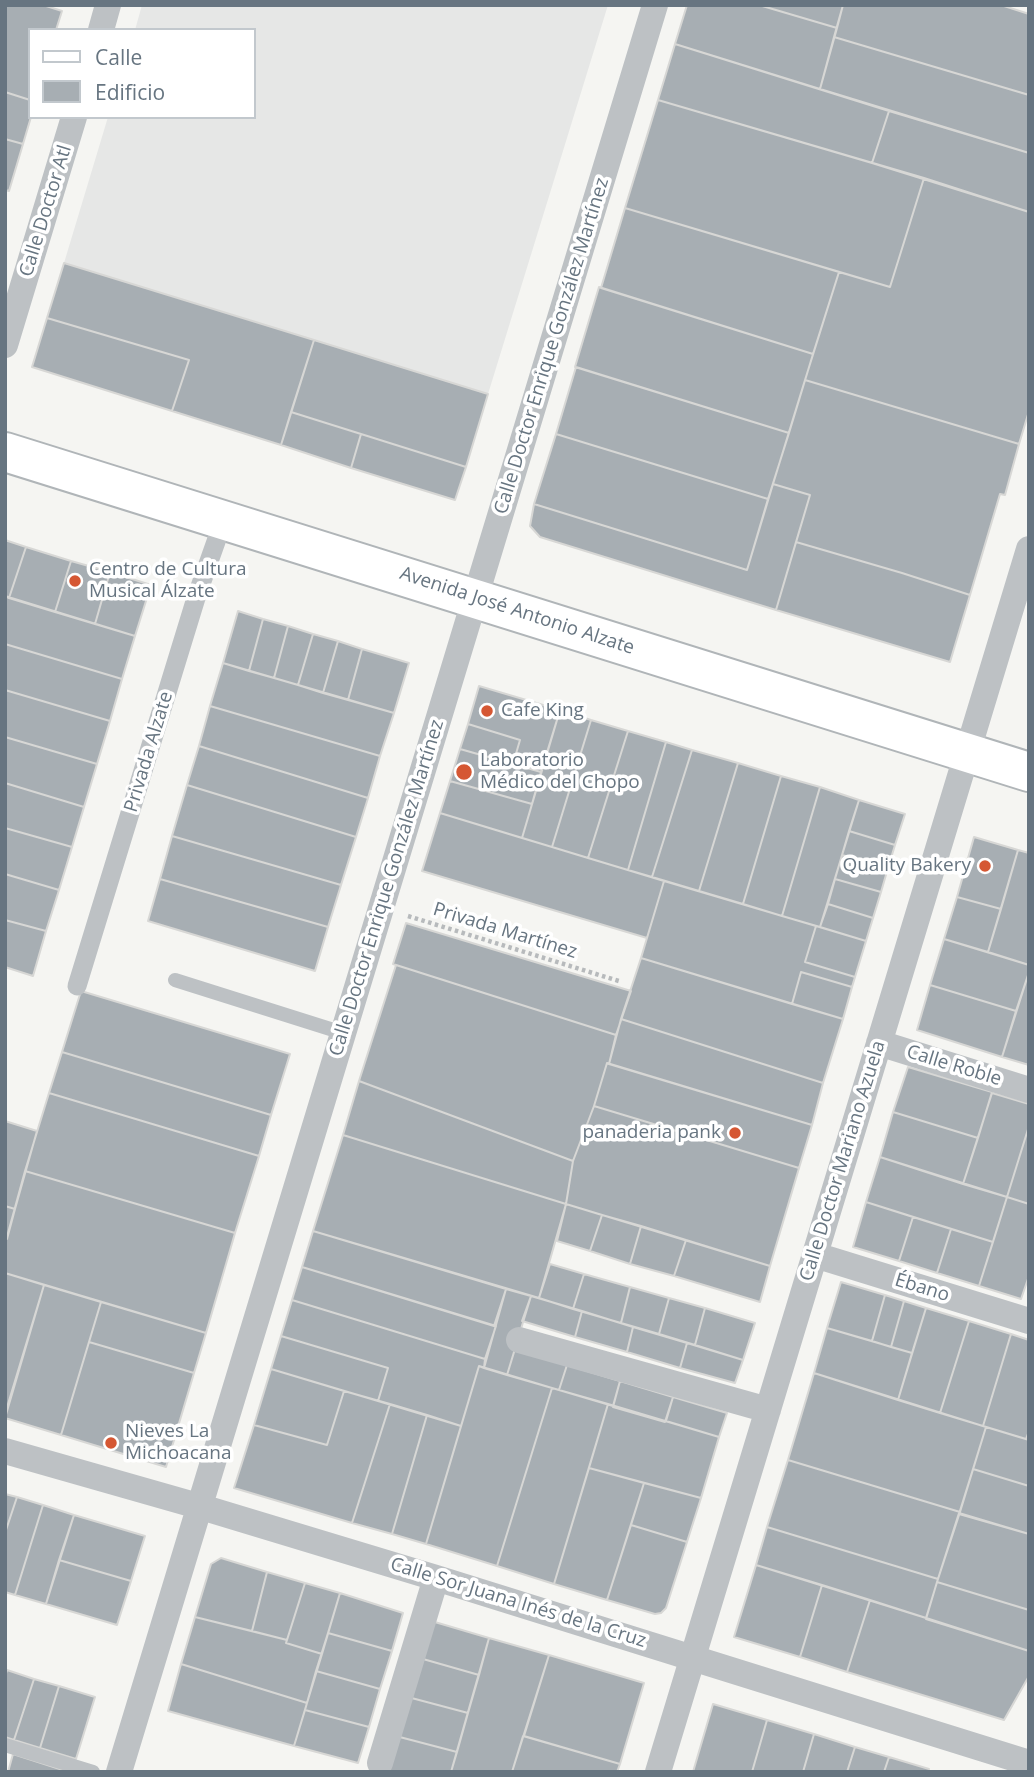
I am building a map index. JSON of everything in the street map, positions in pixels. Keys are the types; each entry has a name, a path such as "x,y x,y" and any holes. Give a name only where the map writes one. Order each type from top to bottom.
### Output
{"main road":[{"name":"Avenida José Antonio Alzate","path":"5,452 1029,772"}],"street":[{"path":"102,28 108,5"},
{"name":"Calle Doctor Enrique González Martínez","path":"119,1772 655,5"},
{"name":"Calle Doctor Atl","path":"5,345 73,119"},
{"name":"Privada Alzate","path":"77,986 192,612 224,519"},
{"name":"Calle Doctor Mariano Azuela","path":"658,1772 1029,549"},
{"name":"Calle Roble","path":"879,1043 1029,1090"},
{"name":"Ébano","path":"815,1255 1029,1321"},
{"path":"519,1340 768,1410"},
{"name":"Calle Sor Juana Inés de la Cruz","path":"5,1451 436,1578 1029,1763"},
{"path":"380,1763 436,1578"}],"lane":[{"path":"175,981 343,1033"},
{"path":"5,1745 93,1772"}],"path":[{"name":"Privada Martínez","path":"380,907 622,982"}],"shaded area":[{"path":"142,5 608,5 488,394 64,263 107,119 256,119 256,28 136,28"}],"building":[{"path":"5,5 43,5 62,11 57,28 28,28 28,99 5,92"},
{"path":"687,5 759,5 837,28 820,89 675,44"},
{"path":"759,5 843,5 837,28"},
{"path":"843,5 1001,5 1029,14 1029,95 834,37"},
{"path":"834,37 1029,95 1029,153 820,89"},
{"path":"675,44 889,111 872,163 658,100"},
{"path":"5,92 28,99 28,119 30,119 23,144 5,139"},
{"path":"658,100 924,178 890,287 625,208"},
{"path":"889,111 1029,153 1029,212 872,163"},
{"path":"5,139 23,144 9,191 5,190"},
{"path":"924,178 1029,212 1029,411 1019,444 805,380 839,272 890,287"},
{"path":"625,208 839,272 813,354 601,288"},
{"path":"64,263 314,340 281,445 172,411 189,360 47,318"},
{"path":"599,287 813,354 789,433 575,367"},
{"path":"47,318 189,360 172,411 32,367"},
{"path":"314,340 488,394 466,467 291,412"},
{"path":"576,367 789,433 768,499 556,434"},
{"path":"805,380 1019,444 1005,495 1000,494 970,595 796,542 810,495 773,484"},
{"path":"291,412 361,434 351,468 281,445"},
{"path":"361,434 466,467 455,500 351,468"},
{"path":"556,434 768,499 747,570 534,504"},
{"path":"773,484 810,495 776,610 540,537 530,526 534,504 747,570"},
{"path":"5,540 26,547 9,598 5,596"},
{"path":"796,542 970,595 950,662 776,610"},
{"path":"26,547 71,561 55,612 9,598"},
{"path":"71,561 110,572 95,624 55,612"},
{"path":"110,572 151,585 135,636 95,624"},
{"path":"5,596 135,636 122,679 5,644"},
{"path":"238,611 263,619 249,671 223,663"},
{"path":"263,619 288,626 274,678 249,671"},
{"path":"288,626 313,634 298,685 274,678"},
{"path":"313,634 338,641 323,693 298,685"},
{"path":"338,641 362,649 348,700 323,693"},
{"path":"5,644 122,679 110,721 5,690"},
{"path":"362,649 409,663 394,713 348,700"},
{"path":"223,663 394,713 380,756 210,706"},
{"path":"479,686 560,710 541,772 513,764 520,740 468,724"},
{"path":"5,690 110,721 97,764 5,737"},
{"path":"210,706 380,756 368,798 199,746"},
{"path":"560,710 591,720 552,847 522,838"},
{"path":"591,720 628,731 588,858 552,847"},
{"path":"468,724 520,740 513,764 460,749"},
{"path":"628,731 666,742 628,870 588,858"},
{"path":"5,737 97,764 84,807 5,783"},
{"path":"666,742 692,750 652,877 628,870"},
{"path":"199,746 368,798 356,837 187,785"},
{"path":"460,749 541,772 532,804 450,781"},
{"path":"692,750 738,763 699,891 652,877"},
{"path":"738,763 781,776 743,904 699,891"},
{"path":"781,776 820,787 782,916 743,904"},
{"path":"450,781 532,804 522,838 440,813"},
{"path":"5,783 84,807 72,847 5,828"},
{"path":"187,785 356,837 341,885 172,836"},
{"path":"820,787 859,800 820,927 782,916"},
{"path":"859,800 905,814 895,845 849,831"},
{"path":"440,813 664,881 647,938 422,871"},
{"path":"5,828 72,847 59,890 5,874"},
{"path":"849,831 895,845 888,868 842,855"},
{"path":"172,836 341,885 328,927 160,879"},
{"path":"974,837 1018,850 1001,909 957,897"},
{"path":"1018,850 1029,853 1029,965 988,952"},
{"path":"842,855 888,868 881,892 835,879"},
{"path":"5,874 59,890 46,931 5,920"},
{"path":"160,879 328,927 315,971 148,921"},
{"path":"835,879 881,892 873,918 828,904"},
{"path":"664,881 816,926 805,962 855,977 852,987 801,972 792,1004 641,958"},
{"path":"957,897 1001,909 988,952 944,939"},
{"path":"828,904 873,918 866,941 820,927"},
{"path":"5,920 46,931 33,976 5,967"},
{"path":"406,923 631,991 616,1035 393,964"},
{"path":"816,926 866,941 855,977 805,962"},
{"path":"944,939 1029,965 1016,1011 930,985"},
{"path":"641,958 843,1019 823,1083 621,1019"},
{"path":"396,965 616,1035 609,1064 607,1063 573,1161 359,1081"},
{"path":"801,972 852,987 843,1019 792,1004"},
{"path":"1029,972 1029,1065 1002,1057"},
{"path":"930,985 1016,1011 1002,1057 917,1030"},
{"path":"81,991 290,1054 271,1115 62,1052"},
{"path":"621,1019 823,1083 812,1125 609,1064"},
{"path":"62,1052 271,1115 259,1156 49,1093"},
{"path":"607,1063 812,1125 799,1168 594,1106"},
{"path":"908,1067 992,1092 978,1138 893,1112"},
{"path":"359,1081 573,1161 566,1204 343,1135"},
{"path":"49,1093 259,1156 235,1233 25,1171"},
{"path":"992,1093 1029,1104 1029,1126 1007,1197 963,1184"},
{"path":"594,1106 799,1168 770,1266 566,1204 573,1161"},
{"path":"893,1112 978,1138 963,1184 880,1157"},
{"path":"5,1121 37,1131 15,1209 5,1206"},
{"path":"1029,1126 1029,1204 1007,1197"},
{"path":"343,1135 566,1204 539,1298 313,1231"},
{"path":"880,1157 1007,1197 993,1242 866,1202"},
{"path":"25,1171 235,1233 206,1333 5,1273 5,1244"},
{"path":"1007,1197 1029,1204 1029,1276 1021,1299 979,1286"},
{"path":"866,1202 913,1217 899,1261 853,1247"},
{"path":"566,1204 602,1215 590,1251 557,1241"},
{"path":"5,1206 15,1209 7,1239 5,1238"},
{"path":"602,1215 641,1226 630,1264 590,1251"},
{"path":"913,1217 951,1229 937,1273 899,1261"},
{"path":"641,1226 686,1240 674,1276 630,1264"},
{"path":"951,1229 993,1242 979,1286 937,1273"},
{"path":"313,1231 506,1289 494,1326 302,1267"},
{"path":"686,1240 770,1266 760,1302 674,1276"},
{"path":"550,1264 584,1274 573,1309 539,1298"},
{"path":"302,1267 496,1326 485,1359 292,1300"},
{"path":"5,1273 44,1285 5,1414"},
{"path":"584,1274 630,1287 621,1323 573,1309"},
{"path":"841,1282 885,1295 872,1341 827,1328"},
{"path":"44,1285 101,1302 61,1435 5,1418"},
{"path":"630,1287 669,1298 659,1334 621,1323"},
{"path":"506,1289 531,1296 507,1375 484,1368"},
{"path":"885,1295 904,1301 891,1347 872,1341"},
{"path":"531,1296 582,1311 575,1337 522,1321"},
{"path":"669,1298 705,1308 695,1345 659,1334"},
{"path":"292,1300 485,1359 484,1368 479,1366 461,1426 378,1401 388,1368 281,1336"},
{"path":"904,1301 926,1308 912,1353 891,1347"},
{"path":"101,1302 206,1333 194,1373 89,1342"},
{"path":"705,1308 755,1323 743,1360 695,1345"},
{"path":"926,1308 969,1321 940,1413 898,1400"},
{"path":"582,1311 633,1327 627,1352 575,1337"},
{"path":"969,1321 1011,1334 983,1426 940,1413"},
{"path":"633,1327 687,1343 680,1368 627,1352"},
{"path":"827,1328 912,1353 898,1400 814,1373"},
{"path":"1011,1334 1029,1340 1029,1431 1026,1439 983,1426"},
{"path":"281,1336 388,1368 378,1401 271,1369"},
{"path":"89,1342 194,1373 166,1467 61,1435"},
{"path":"687,1343 743,1360 735,1383 680,1368"},
{"path":"515,1349 567,1365 559,1390 507,1375"},
{"path":"567,1365 620,1381 613,1406 559,1390"},
{"path":"479,1366 552,1388 497,1566 426,1544"},
{"path":"271,1369 344,1391 327,1445 254,1425"},
{"path":"814,1373 986,1427 960,1512 788,1460"},
{"path":"620,1381 673,1397 665,1422 613,1407"},
{"path":"552,1388 608,1404 554,1584 497,1566"},
{"path":"344,1391 390,1404 352,1523 234,1488 254,1425 327,1445"},
{"path":"673,1397 727,1413 719,1437 666,1421"},
{"path":"390,1404 427,1415 392,1534 352,1523"},
{"path":"608,1404 719,1437 701,1498 589,1468"},
{"path":"427,1415 461,1426 426,1544 392,1534"},
{"path":"986,1427 1029,1440 1029,1486 973,1469"},
{"path":"788,1460 960,1512 938,1579 767,1527"},
{"path":"589,1468 644,1483 607,1600 554,1584"},
{"path":"973,1469 1029,1486 1029,1534 959,1514"},
{"path":"644,1483 701,1498 687,1542 631,1525"},
{"path":"5,1494 17,1497 5,1533"},
{"path":"17,1497 43,1505 15,1595 5,1592 5,1533"},
{"path":"43,1505 74,1515 46,1604 15,1595"},
{"path":"959,1513 1029,1534 1029,1610 937,1582"},
{"path":"74,1515 145,1536 131,1581 59,1560"},
{"path":"631,1525 687,1542 666,1608 661,1613 655,1614 607,1600"},
{"path":"767,1527 938,1579 926,1618 756,1565"},
{"path":"221,1558 267,1572 252,1631 195,1617 211,1564"},
{"path":"59,1560 131,1581 117,1625 46,1604"},
{"path":"756,1565 822,1585 800,1657 734,1637"},
{"path":"267,1572 305,1583 287,1640 252,1631"},
{"path":"937,1582 1029,1610 1029,1651 926,1619"},
{"path":"305,1583 340,1593 322,1654 286,1643"},
{"path":"822,1585 870,1600 847,1672 800,1657"},
{"path":"340,1593 403,1613 392,1651 328,1633"},
{"path":"870,1600 1029,1651 1029,1676 1004,1720 847,1672"},
{"path":"195,1617 287,1640 286,1643 322,1654 307,1703 181,1664"},
{"path":"428,1620 489,1638 479,1675 416,1657"},
{"path":"328,1633 392,1651 380,1689 316,1671"},
{"path":"489,1638 549,1655 512,1772 451,1772"},
{"path":"549,1655 644,1683 620,1764 524,1736"},
{"path":"416,1657 479,1675 468,1713 404,1696"},
{"path":"181,1664 307,1703 294,1746 168,1711"},
{"path":"7,1670 34,1679 14,1740 5,1737"},
{"path":"316,1671 380,1689 369,1727 305,1710"},
{"path":"34,1679 59,1686 40,1748 14,1740"},
{"path":"59,1686 95,1697 76,1759 40,1748"},
{"path":"404,1696 468,1713 457,1752 392,1735"},
{"path":"713,1704 767,1720 752,1772 693,1772"},
{"path":"305,1710 369,1727 358,1763 294,1746"},
{"path":"767,1720 814,1734 803,1772 752,1772"},
{"path":"814,1734 855,1747 847,1772 803,1772"},
{"path":"392,1735 457,1752 451,1772 386,1772"},
{"path":"523,1736 620,1764 617,1772 512,1772"},
{"path":"855,1747 889,1757 884,1772 847,1772"},
{"path":"13,1754 69,1772 8,1772"},
{"path":"889,1757 929,1769 928,1772 884,1772"}],"place":[{"name":"Centro de Cultura Musical Álzate","path":"75,581"},
{"name":"Cafe King","path":"487,711"},
{"name":"Laboratorio Médico del Chopo","path":"464,772"},
{"name":"Quality Bakery","path":"985,866"},
{"name":"panaderia pank","path":"735,1133"},
{"name":"Nieves La Michoacana","path":"111,1443"}]}
